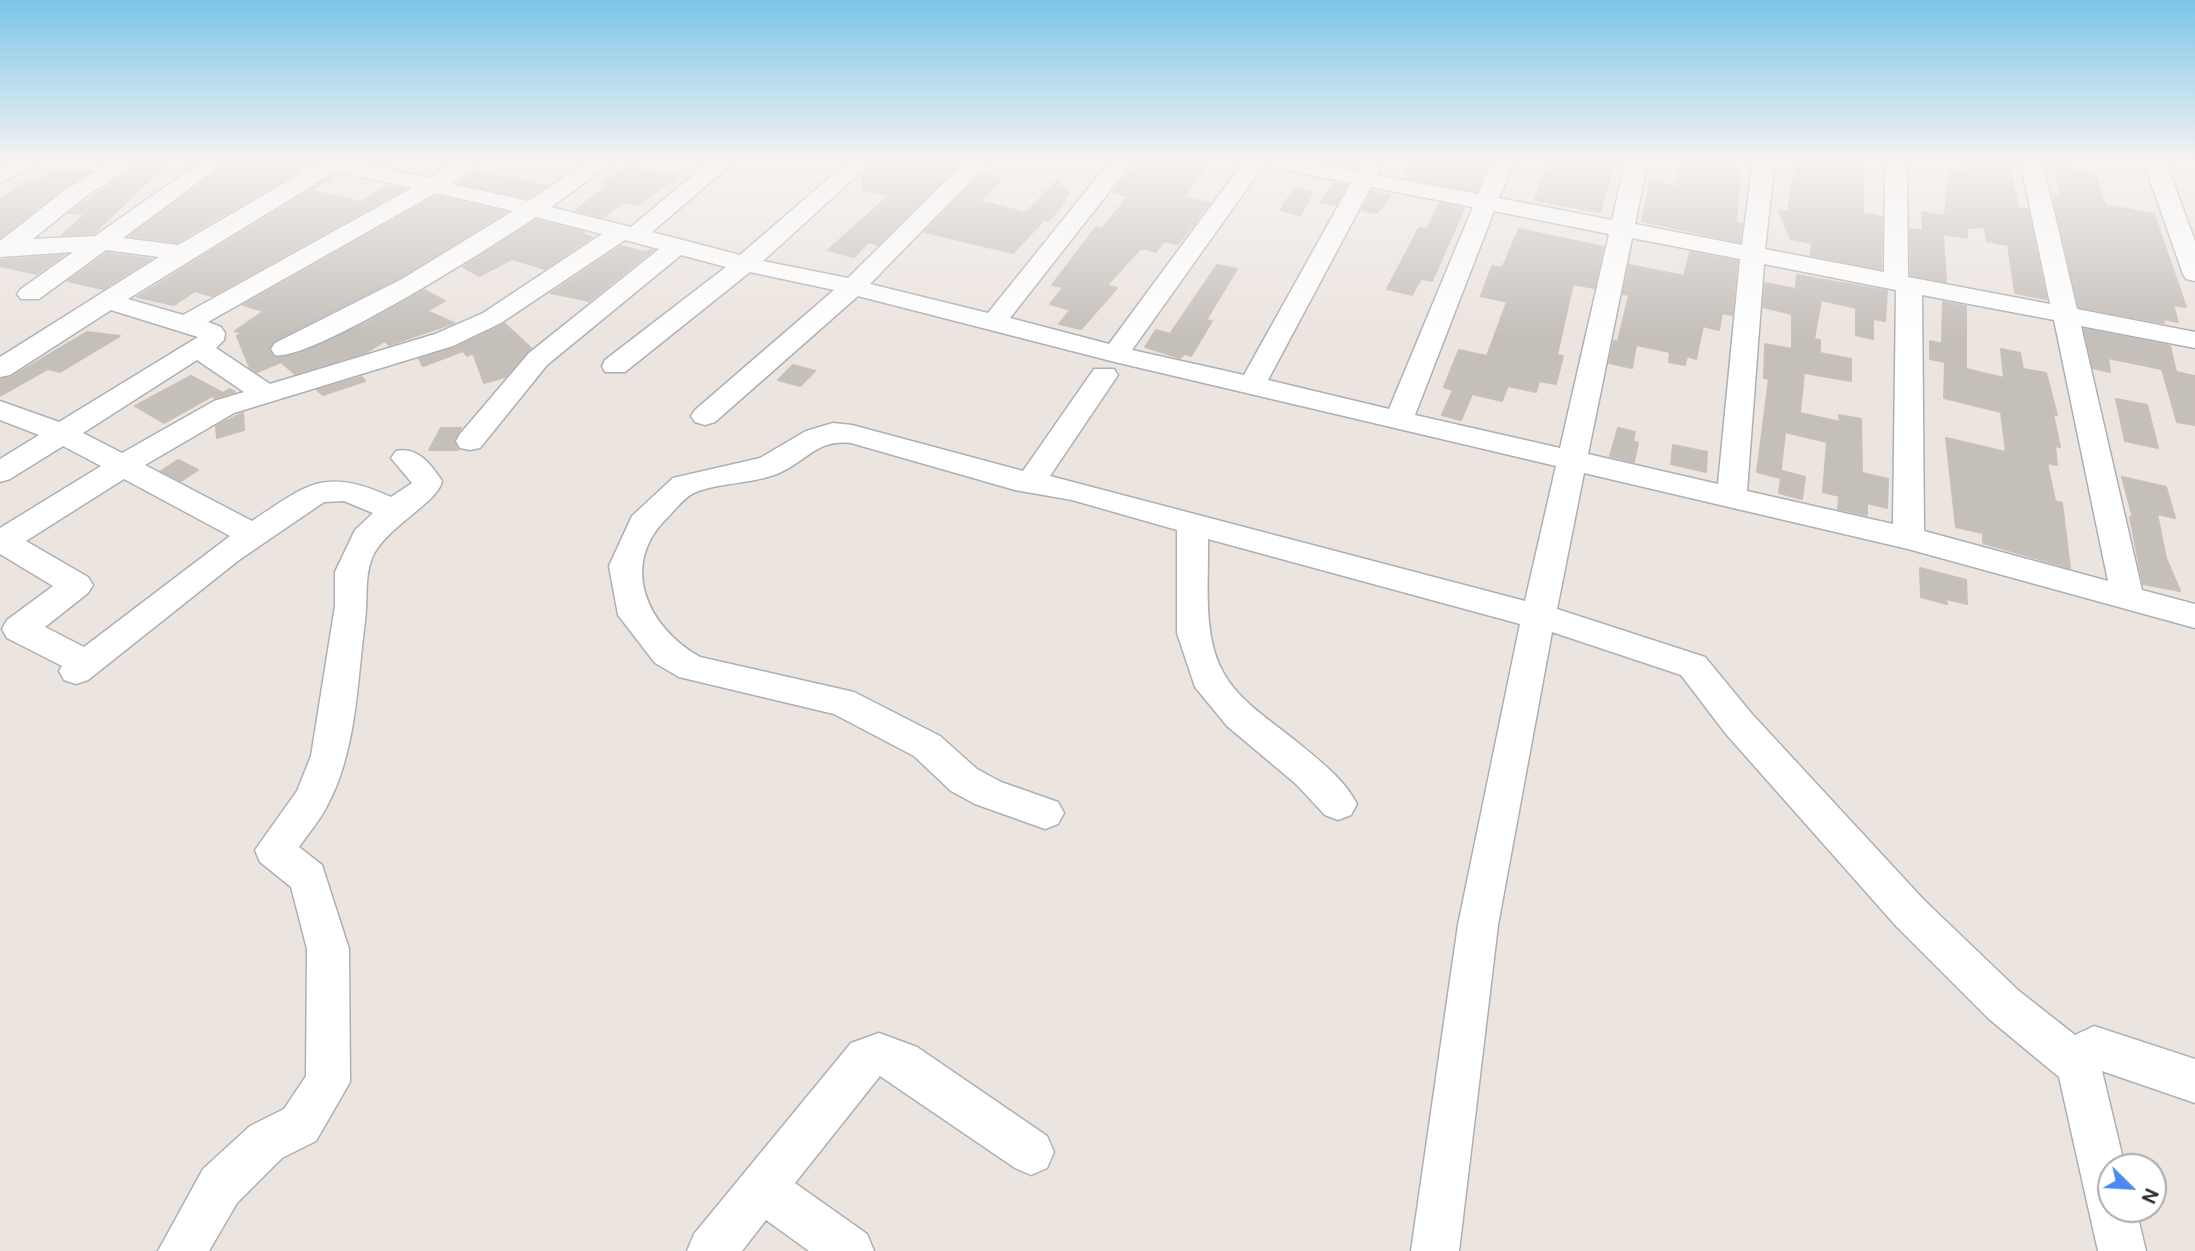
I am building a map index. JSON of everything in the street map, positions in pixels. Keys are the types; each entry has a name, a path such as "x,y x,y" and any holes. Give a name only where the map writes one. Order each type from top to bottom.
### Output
{"street":[{"path":"2,250 43,218"},
{"path":"30,294 139,218"},
{"path":"0,369 238,218"},
{"path":"186,324 375,218"},
{"path":"284,349 443,269 518,218"},
{"path":"570,218 745,264 853,287 994,322 1109,364 1252,385 1570,458 1908,538 2195,616"},
{"path":"394,510 342,489 327,489 288,510 253,535 81,667 19,629 77,584 1,542 124,464 225,407 431,344 468,329 512,305 647,218"},
{"path":"615,366 745,264 797,218"},
{"path":"705,416 853,287 922,218"},
{"path":"994,322 1077,218"},
{"path":"1030,482 1109,364 1214,218"},
{"path":"1252,385 1343,218"},
{"path":"1399,420 1481,218"},
{"path":"1570,218 1752,257 2195,340"},
{"path":"1435,1251 1478,925 1570,458 1626,218"},
{"path":"1732,496 1757,218"},
{"path":"1899,218 1908,538"},
{"path":"2043,218 2128,598"},
{"path":"2175,218 2195,274"},
{"path":"2,250 105,243 182,253"},
{"path":"470,441 538,359 677,246"},
{"path":"0,472 211,341 212,333 109,301"},
{"path":"200,350 265,393"},
{"path":"0,410 61,433 124,464 253,535"},
{"path":"1045,813 988,793 964,780 927,746 842,702 691,668 667,654 634,615 625,566 643,523 684,485 769,467 816,437 833,432 852,434 1030,482 1073,490 1593,631 1693,666 1740,724 1910,913 2004,1006 2078,1065 2099,1153"},
{"path":"182,1251 220,1186 266,1142 300,1125 328,1082 328,949 308,877 274,850 312,799 329,755 351,606 351,572 356,556 366,538 394,510 426,487 427,481 406,458"},
{"path":"1192,523 1194,633 1207,678 1240,716 1309,773 1338,804"},
{"path":"2078,1065 2094,1047 2195,1081"},
{"path":"711,1251 866,1058 879,1054 901,1062 1031,1152"},
{"path":"762,1188 850,1251"},
{"path":"2115,1223 2122,1251"}],"building":[{"path":"0,218 25,218 0,238"},
{"path":"81,218 109,218 94,233 62,235"},
{"path":"154,218 218,218 177,242 130,236"},
{"path":"264,218 352,218 212,296 195,291 174,305 137,297"},
{"path":"396,218 496,218 401,277 274,341 269,350 275,358 295,355 364,324 424,290 445,301 427,311 454,323 389,345 385,341 367,352 295,374 281,362 257,372 250,368 237,336 242,333 235,331 264,311 243,305"},
{"path":"864,218 905,218 878,245 868,242 854,257 828,250"},
{"path":"938,218 1050,218 1044,220 1013,253 925,232"},
{"path":"1111,218 1198,218 1178,244 1164,241 1156,252 1141,248 1107,285 1117,288 1081,329 1059,324 1070,310 1050,304 1064,287 1052,285 1096,227 1102,229"},
{"path":"1432,218 1459,218 1432,281 1421,279 1412,295 1387,289 1419,228 1427,229"},
{"path":"1643,218 1736,218 1736,223 1742,224 1740,242 1642,221"},
{"path":"1782,218 1882,218 1881,269 1811,255 1812,243 1791,239"},
{"path":"1922,218 2030,218 2046,299 2015,293 2008,245 1987,241 1985,227 1967,228 1967,238 1943,234 1946,282 1911,275 1910,229 1923,231"},
{"path":"2058,218 2156,218 2186,307 2173,305 2178,322 2163,319 2164,323 2079,307"},
{"path":"536,220 584,232 581,234 592,237 545,269 512,259 479,276 463,267"},
{"path":"1519,229 1603,247 1594,288 1573,284 1557,355 1563,356 1556,384 1539,381 1536,392 1508,386 1502,401 1472,394 1461,420 1442,415 1453,390 1444,387 1459,350 1487,356 1507,302 1481,296 1492,266 1501,268 1504,264"},
{"path":"621,246 644,252 653,250 589,301 551,293"},
{"path":"1690,252 1737,261 1732,315 1722,313 1719,330 1703,326 1696,359 1687,356 1685,365 1669,362 1670,352 1636,345 1632,368 1609,363 1614,341 1618,341 1629,295 1623,294 1629,265 1684,276"},
{"path":"107,253 151,259 103,289 68,281"},
{"path":"64,255 37,274 0,266 0,260"},
{"path":"1217,265 1237,269 1206,320 1212,321 1191,356 1185,354 1180,358 1145,347 1156,330 1170,334"},
{"path":"1797,275 1887,291 1885,321 1873,319 1873,339 1856,335 1856,308 1821,300 1814,339 1820,340 1820,353 1851,359 1851,381 1804,373 1800,413 1840,422 1839,415 1861,419 1862,473 1888,479 1887,508 1867,503 1867,515 1838,509 1839,496 1823,492 1827,442 1785,432 1780,478 1757,472 1769,379 1764,378 1765,344 1792,349 1792,314 1763,307 1765,283 1796,289"},
{"path":"1943,302 1966,306 1966,369 2004,378 2001,349 2020,353 2023,369 2046,373 2057,415 2053,414 2060,447 2055,446 2057,465 2047,463 2055,501 2062,503 2070,568 1983,543 1983,533 1956,527 1946,438 2006,452 2001,412 1944,398 1945,362 1930,359 1930,341 1942,344"},
{"path":"505,324 531,348 505,377 484,383 473,353 467,356 463,351 423,366 419,359 454,348"},
{"path":"2084,329 2170,346 2176,372 2108,358 2110,372 2093,368"},
{"path":"87,332 120,336 60,372 48,369 0,396 0,379 11,377"},
{"path":"793,365 815,371 800,386 778,380"},
{"path":"2162,369 2195,376 2195,425 2177,422"},
{"path":"191,376 223,393 230,389 235,392 214,398 214,395 164,423 135,406"},
{"path":"362,377 365,381 323,395 317,390"},
{"path":"2116,399 2147,405 2158,448 2125,441"},
{"path":"243,413 244,430 217,438 216,426"},
{"path":"441,428 461,428 454,440 458,450 429,450"},
{"path":"1618,428 1635,432 1633,441 1638,443 1634,462 1610,456"},
{"path":"1673,445 1707,452 1706,472 1671,464"},
{"path":"178,460 198,470 181,481 161,471"},
{"path":"1782,471 1805,477 1802,499 1779,493"},
{"path":"2122,477 2166,487 2175,518 2157,514 2166,558 2180,591 2143,584 2130,517 2133,518"},
{"path":"1920,568 1966,580 1967,604 1946,599 1947,604 1921,597"}]}
